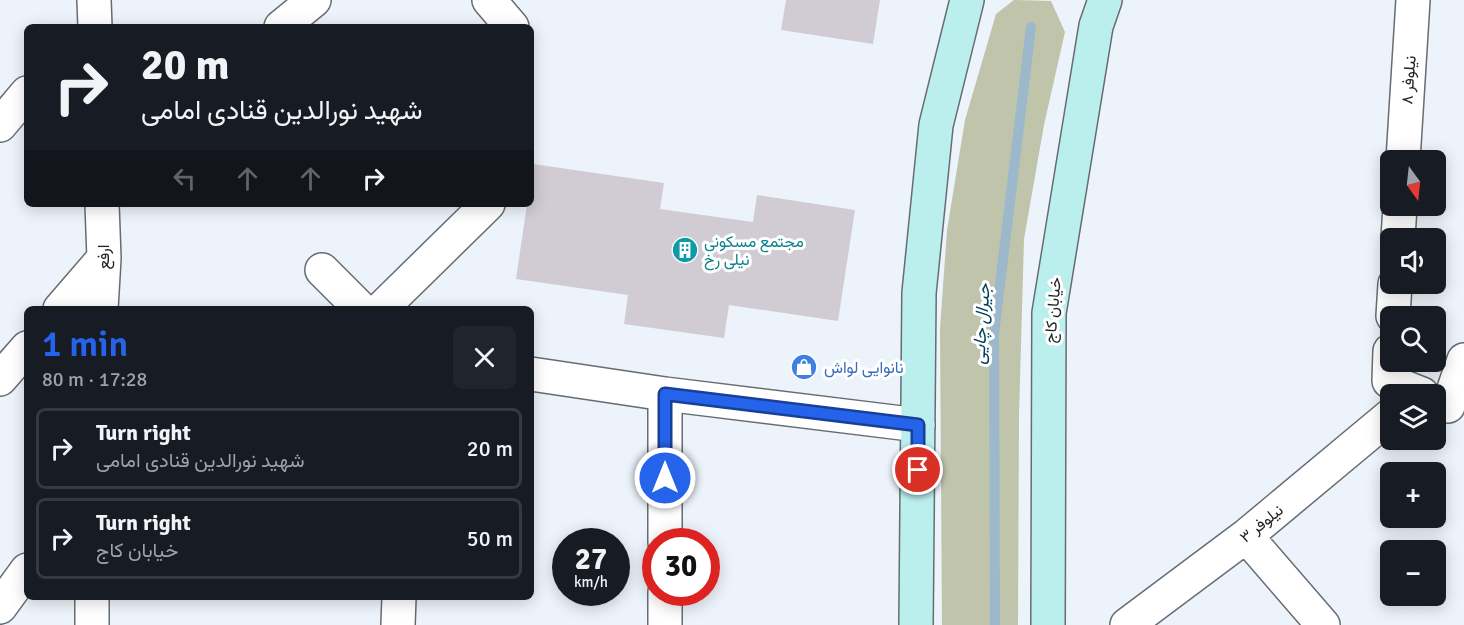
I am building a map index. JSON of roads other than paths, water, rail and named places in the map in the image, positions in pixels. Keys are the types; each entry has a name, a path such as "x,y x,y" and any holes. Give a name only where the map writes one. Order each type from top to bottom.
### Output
{"main road":[{"path":"916,625 919,293 936,125 967,0"},
{"name":"خیابان کاج","path":"1048,625 1049,313 1096,26 1105,0"}],"street":[{"path":"285,24 314,0"},
{"path":"489,0 509,24"},
{"name":"نیلوفر ۸","path":"1404,150 1413,0"},
{"path":"0,125 24,97"},
{"name":"ارفع","path":"102,207 104,258 102,306"},
{"path":"384,306 485,207"},
{"path":"63,306 104,258"},
{"path":"322,270 358,306"},
{"path":"0,379 24,351"},
{"path":"1446,384 1464,360"},
{"path":"1389,372 1389,381 1396,384"},
{"path":"534,374 665,394 918,425"},
{"path":"665,394 665,528"},
{"name":"نیلوفر ۳","path":"1127,625 1246,536 1380,424"},
{"path":"1246,536 1323,625"},
{"path":"0,607 24,574"},
{"path":"92,600 92,625"},
{"path":"398,625 399,600"},
{"path":"665,606 665,625"}],"waterway":[{"name":"جیرال چایی","path":"995,625 994,334 1031,27"}],"place":[{"name":"مجتمع مسکونی نیلی رخ","path":"685,250"},
{"name":"نانوایی لواش","path":"804,367"}]}
